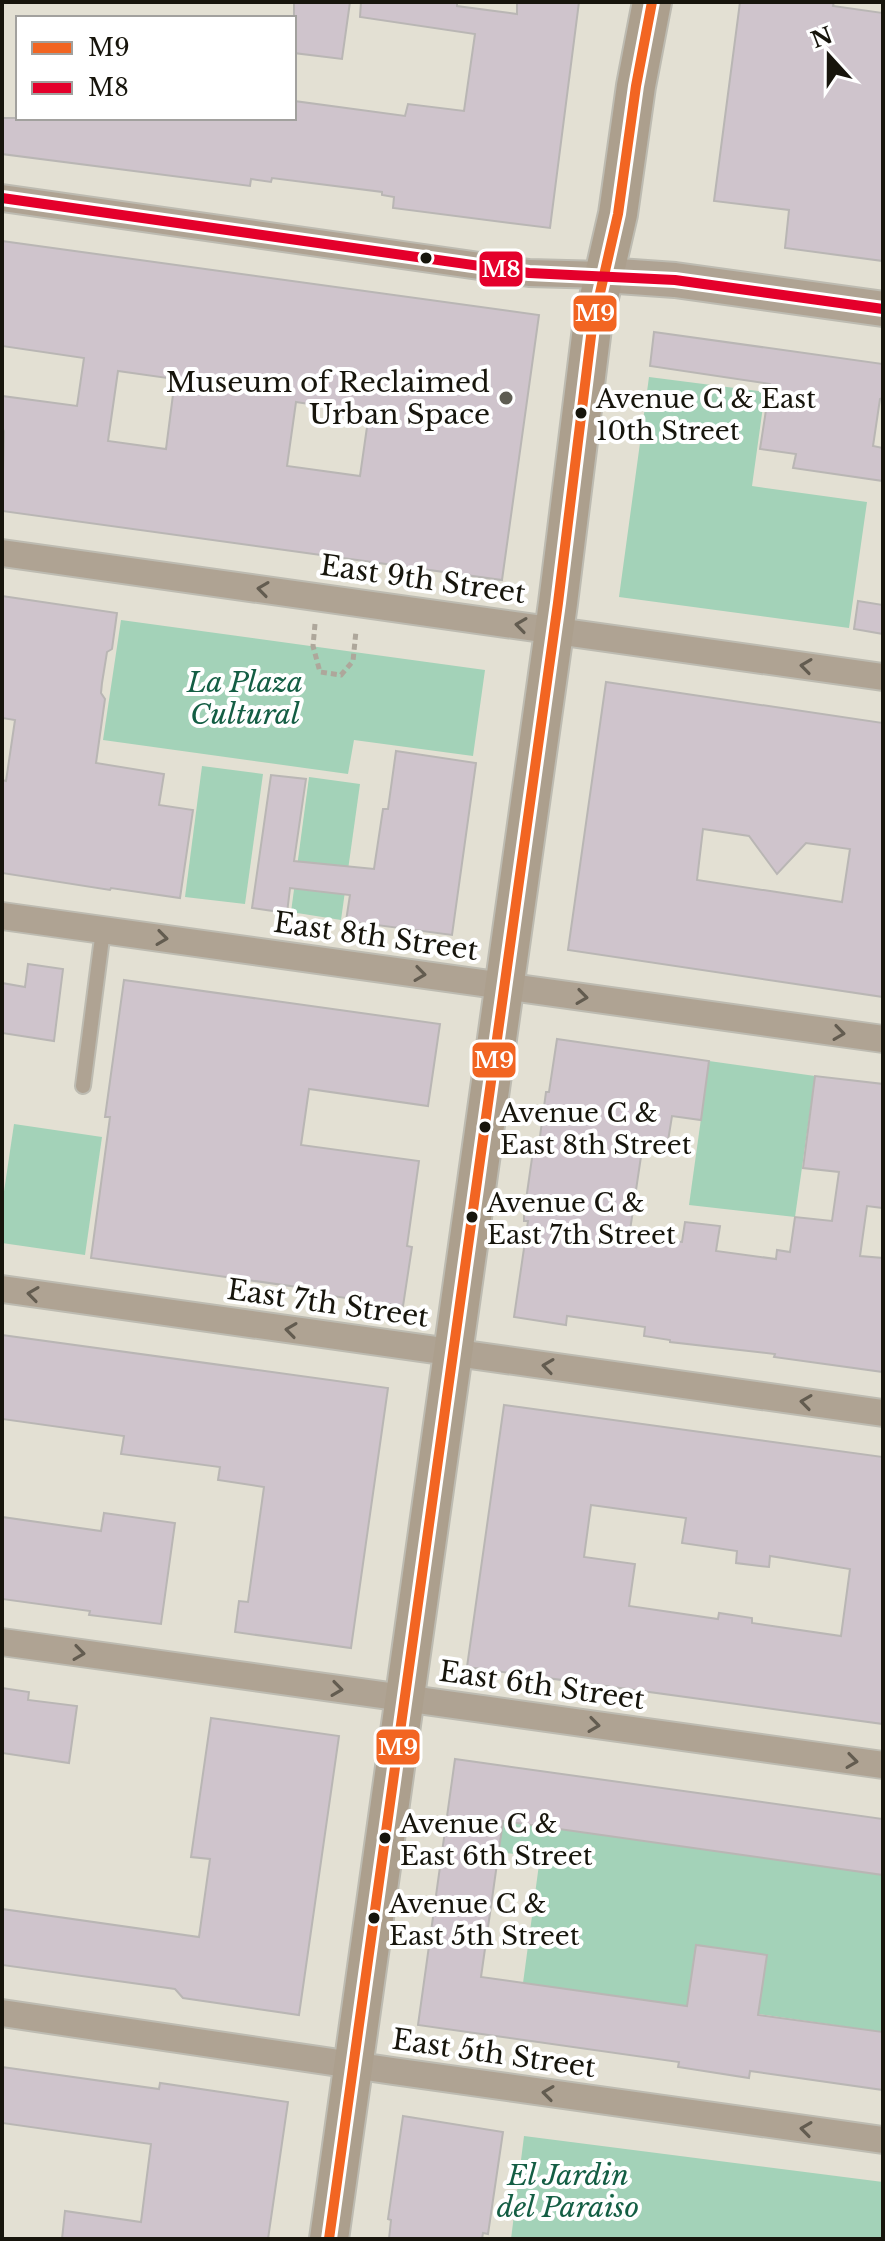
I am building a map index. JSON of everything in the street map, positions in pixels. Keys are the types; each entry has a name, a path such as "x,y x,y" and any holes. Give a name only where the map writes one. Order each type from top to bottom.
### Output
{"main road":[{"path":"329,2239 555,630 591,337 618,214 636,86 652,2"}],"street":[{"path":"2,198 529,273 675,280 883,309"},
{"name":"East 9th Street","path":"2,553 883,677"},
{"name":"East 8th Street","path":"2,916 883,1039"},
{"name":"East 7th Street","path":"2,1289 883,1413"},
{"name":"East 6th Street","path":"2,1642 883,1765"},
{"name":"East 5th Street","path":"2,2013 883,2140"}],"lane":[{"path":"83,1086 103,930"}],"path":[{"path":"319,597 313,646 320,672 341,675 353,661 362,603"}],"green space":[{"path":"649,377 765,392 752,486 867,502 849,628 619,597"},
{"name":"La Plaza Cultural","path":"121,620 485,670 473,756 354,740 348,774 103,740"},
{"path":"202,766 263,774 245,904 185,897"},
{"path":"309,777 360,784 341,920 291,912"},
{"path":"709,1061 815,1076 795,1217 689,1205"},
{"path":"14,1124 102,1137 85,1255 2,1243 2,1205"},
{"path":"503,1821 883,1875 883,2032 758,2014 697,1945 687,2006 523,1983 540,1857 498,1852"},
{"name":"El Jardin del Paraiso","path":"524,2136 883,2182 883,2239 511,2239"}],"building":[{"path":"294,2 350,2 342,59 296,53"},
{"path":"361,2 457,2 457,6 517,14 517,2 579,2 550,228 393,208 394,197 382,195 382,192 272,178 271,182 251,179 250,186 2,154 2,118 296,120 296,101 405,116 408,104 464,111 475,34 360,17"},
{"path":"740,2 834,2 833,6 883,13 883,261 785,248 789,210 714,201"},
{"path":"2,241 539,315 502,580 2,511 2,396 77,406 84,358 2,346","holes":["118,371 175,379 166,449 108,441","296,402 369,413 360,476 287,466"]},
{"path":"654,332 883,364 883,398 880,399 873,446 883,448 883,481 793,468 796,454 760,449 770,384 650,366"},
{"path":"2,596 117,613 112,649 107,652 102,683 101,693 105,699 96,763 164,774 159,805 193,810 180,898 2,873 2,780 6,781 15,720 2,718"},
{"path":"858,601 883,605 883,634 854,629"},
{"path":"606,682 883,723 883,997 568,950","holes":["703,829 749,836 777,874 806,843 850,849 842,902 697,880"]},
{"path":"396,751 476,763 452,935 346,921 350,895 290,888 287,913 252,908 271,775 306,779 294,861 374,869 383,809 388,809"},
{"path":"28,964 63,969 54,1041 2,1033 2,983 25,987"},
{"path":"124,980 440,1024 428,1106 309,1089 301,1145 419,1161 407,1246 412,1247 403,1306 318,1294 319,1290 91,1258 110,1117 105,1117"},
{"path":"557,1039 709,1061 701,1120 672,1116 667,1147 643,1143 629,1237 682,1242 685,1222 720,1226 716,1251 776,1259 777,1250 790,1252 795,1217 832,1221 839,1172 803,1168 815,1076 883,1084 883,1208 867,1206 860,1256 883,1258 883,1372 774,1357 775,1354 670,1342 644,1336 645,1327 567,1316 566,1325 514,1317 528,1221 524,1221 524,1214 533,1151 536,1143 539,1144"},
{"path":"2,1335 388,1388 351,1648 235,1632 239,1601 248,1602 264,1487 218,1480 220,1467 121,1454 124,1436 2,1419"},
{"path":"504,1405 883,1457 883,1724 467,1667","holes":["591,1505 686,1518 682,1543 737,1551 736,1563 769,1567 770,1556 850,1569 841,1636 752,1623 752,1618 719,1613 718,1619 629,1606 635,1564 584,1557"]},
{"path":"104,1513 175,1523 161,1624 2,1599 2,1517 101,1531"},
{"path":"2,1688 29,1692 28,1700 77,1706 69,1763 2,1753"},
{"path":"211,1718 339,1736 299,2015 183,1998 175,1989 2,1965 2,1909 199,1937 210,1859 191,1857"},
{"path":"455,1759 883,1819 883,1875 503,1821 481,1977 687,2006 696,1945 767,1955 758,2015 883,2032 883,2090 750,2071 749,2078 678,2067 679,2062 418,2025"},
{"path":"2,2067 159,2089 160,2083 288,2102 268,2239 62,2239 65,2211 141,2222 151,2144 2,2123"},
{"path":"403,2116 503,2132 488,2234 483,2233 482,2239 389,2239 391,2220 388,2219"}],"transit line":[{"name":"M9","path":"329,2239 558,603 592,328 618,214 636,86 652,2"},
{"name":"M8","path":"2,198 529,273 675,280 883,309"}],"place":[{"name":"Museum of Reclaimed Urban Space","path":"506,398"},
{"name":"Avenue C & East 10th Street","path":"581,413"},
{"name":"Avenue C & East 8th Street","path":"485,1127"},
{"name":"Avenue C & East 7th Street","path":"472,1217"},
{"name":"Avenue C & East 6th Street","path":"385,1838"},
{"name":"Avenue C & East 5th Street","path":"374,1918"}]}
